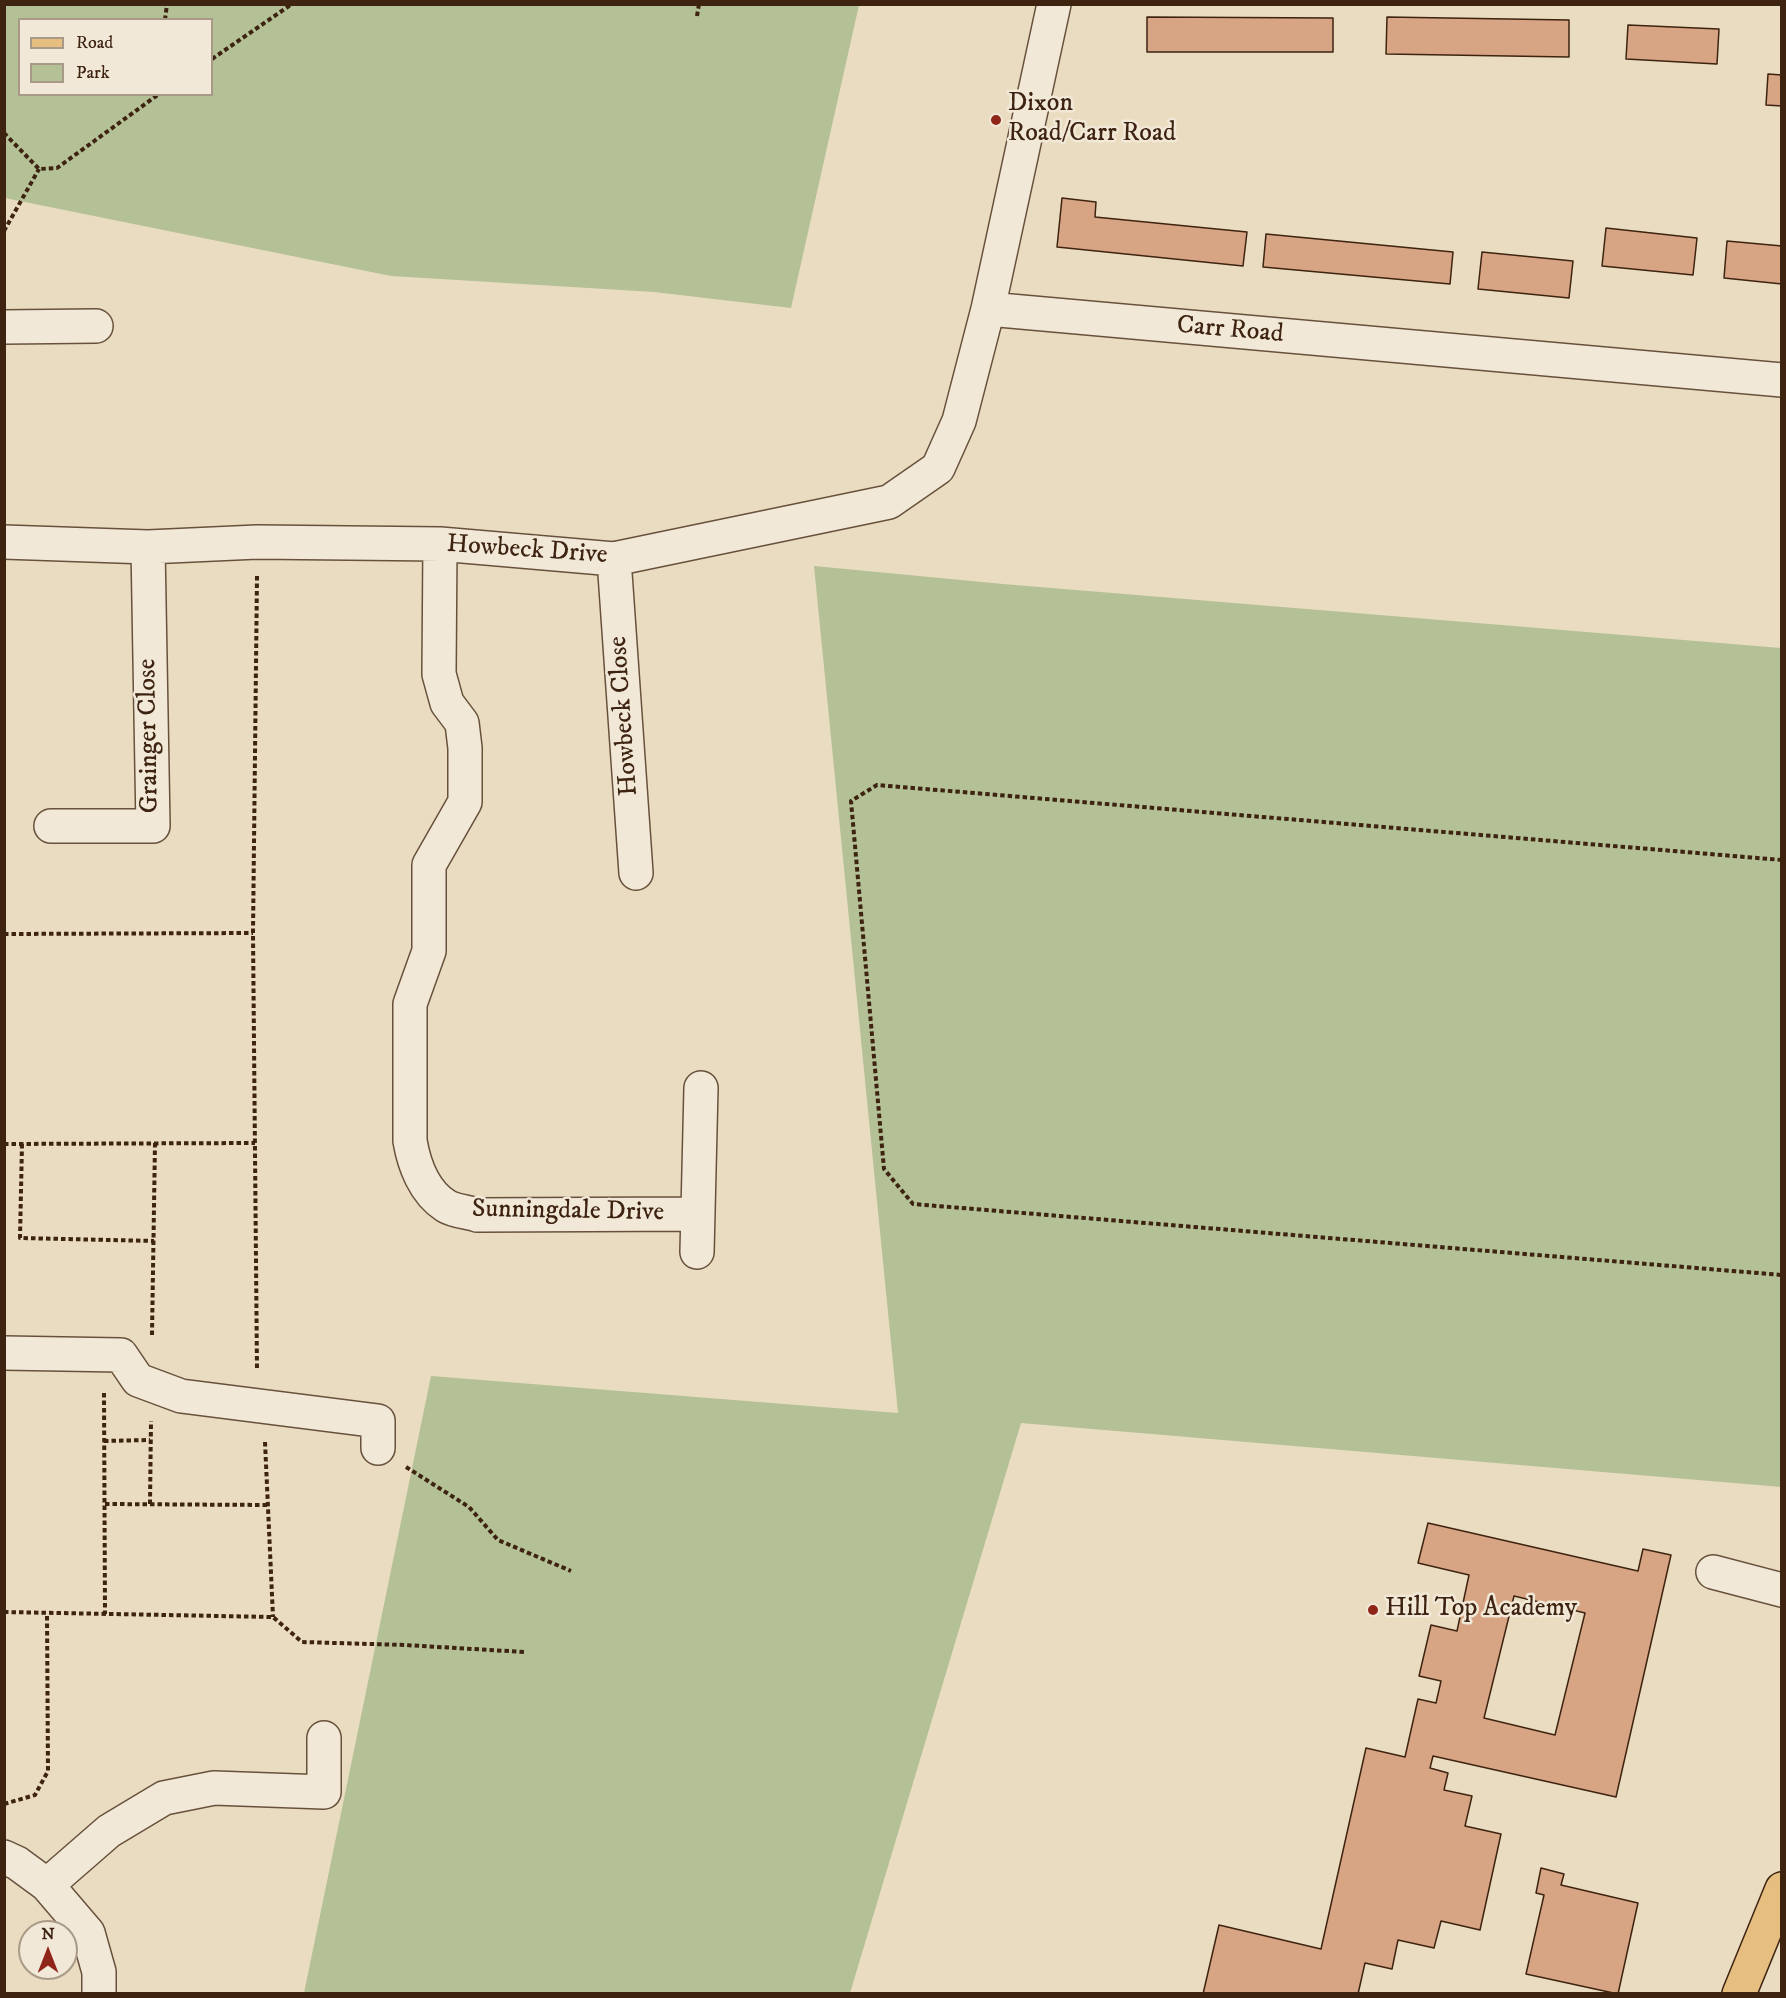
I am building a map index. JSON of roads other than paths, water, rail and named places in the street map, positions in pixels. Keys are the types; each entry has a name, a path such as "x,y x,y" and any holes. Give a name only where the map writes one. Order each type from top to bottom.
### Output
{"main road":[{"path":"1739,1994 1782,1889"}],"street":[{"path":"988,309 1053,4"},
{"name":"Carr Road","path":"988,309 1782,380"},
{"name":"Howbeck Drive","path":"4,542 148,547 257,543 440,544 614,559 889,502 938,468 959,421 988,309"},
{"path":"4,327 96,326"},
{"name":"Sunningdale Drive","path":"440,544 440,674 447,703 462,723 465,748 465,802 429,865 429,951 410,1005 410,1141 413,1160 431,1191 446,1206 477,1215 698,1215"},
{"name":"Grainger Close","path":"51,826 153,826 148,547"},
{"name":"Howbeck Close","path":"614,559 636,873"},
{"name":"Sunningdale Drive","path":"697,1252 701,1089"},
{"path":"4,1353 112,1355 138,1380 181,1396 378,1421 378,1448"},
{"path":"1713,1572 1782,1590"},
{"path":"47,1885 109,1831 164,1798 214,1788 324,1792 324,1738"},
{"path":"4,1857 17,1863 47,1885 88,1933 99,1972 99,1994"}],"place":[{"name":"Dixon Road/Carr Road","path":"996,120"},
{"name":"Hill Top Academy","path":"1373,1610"}]}
